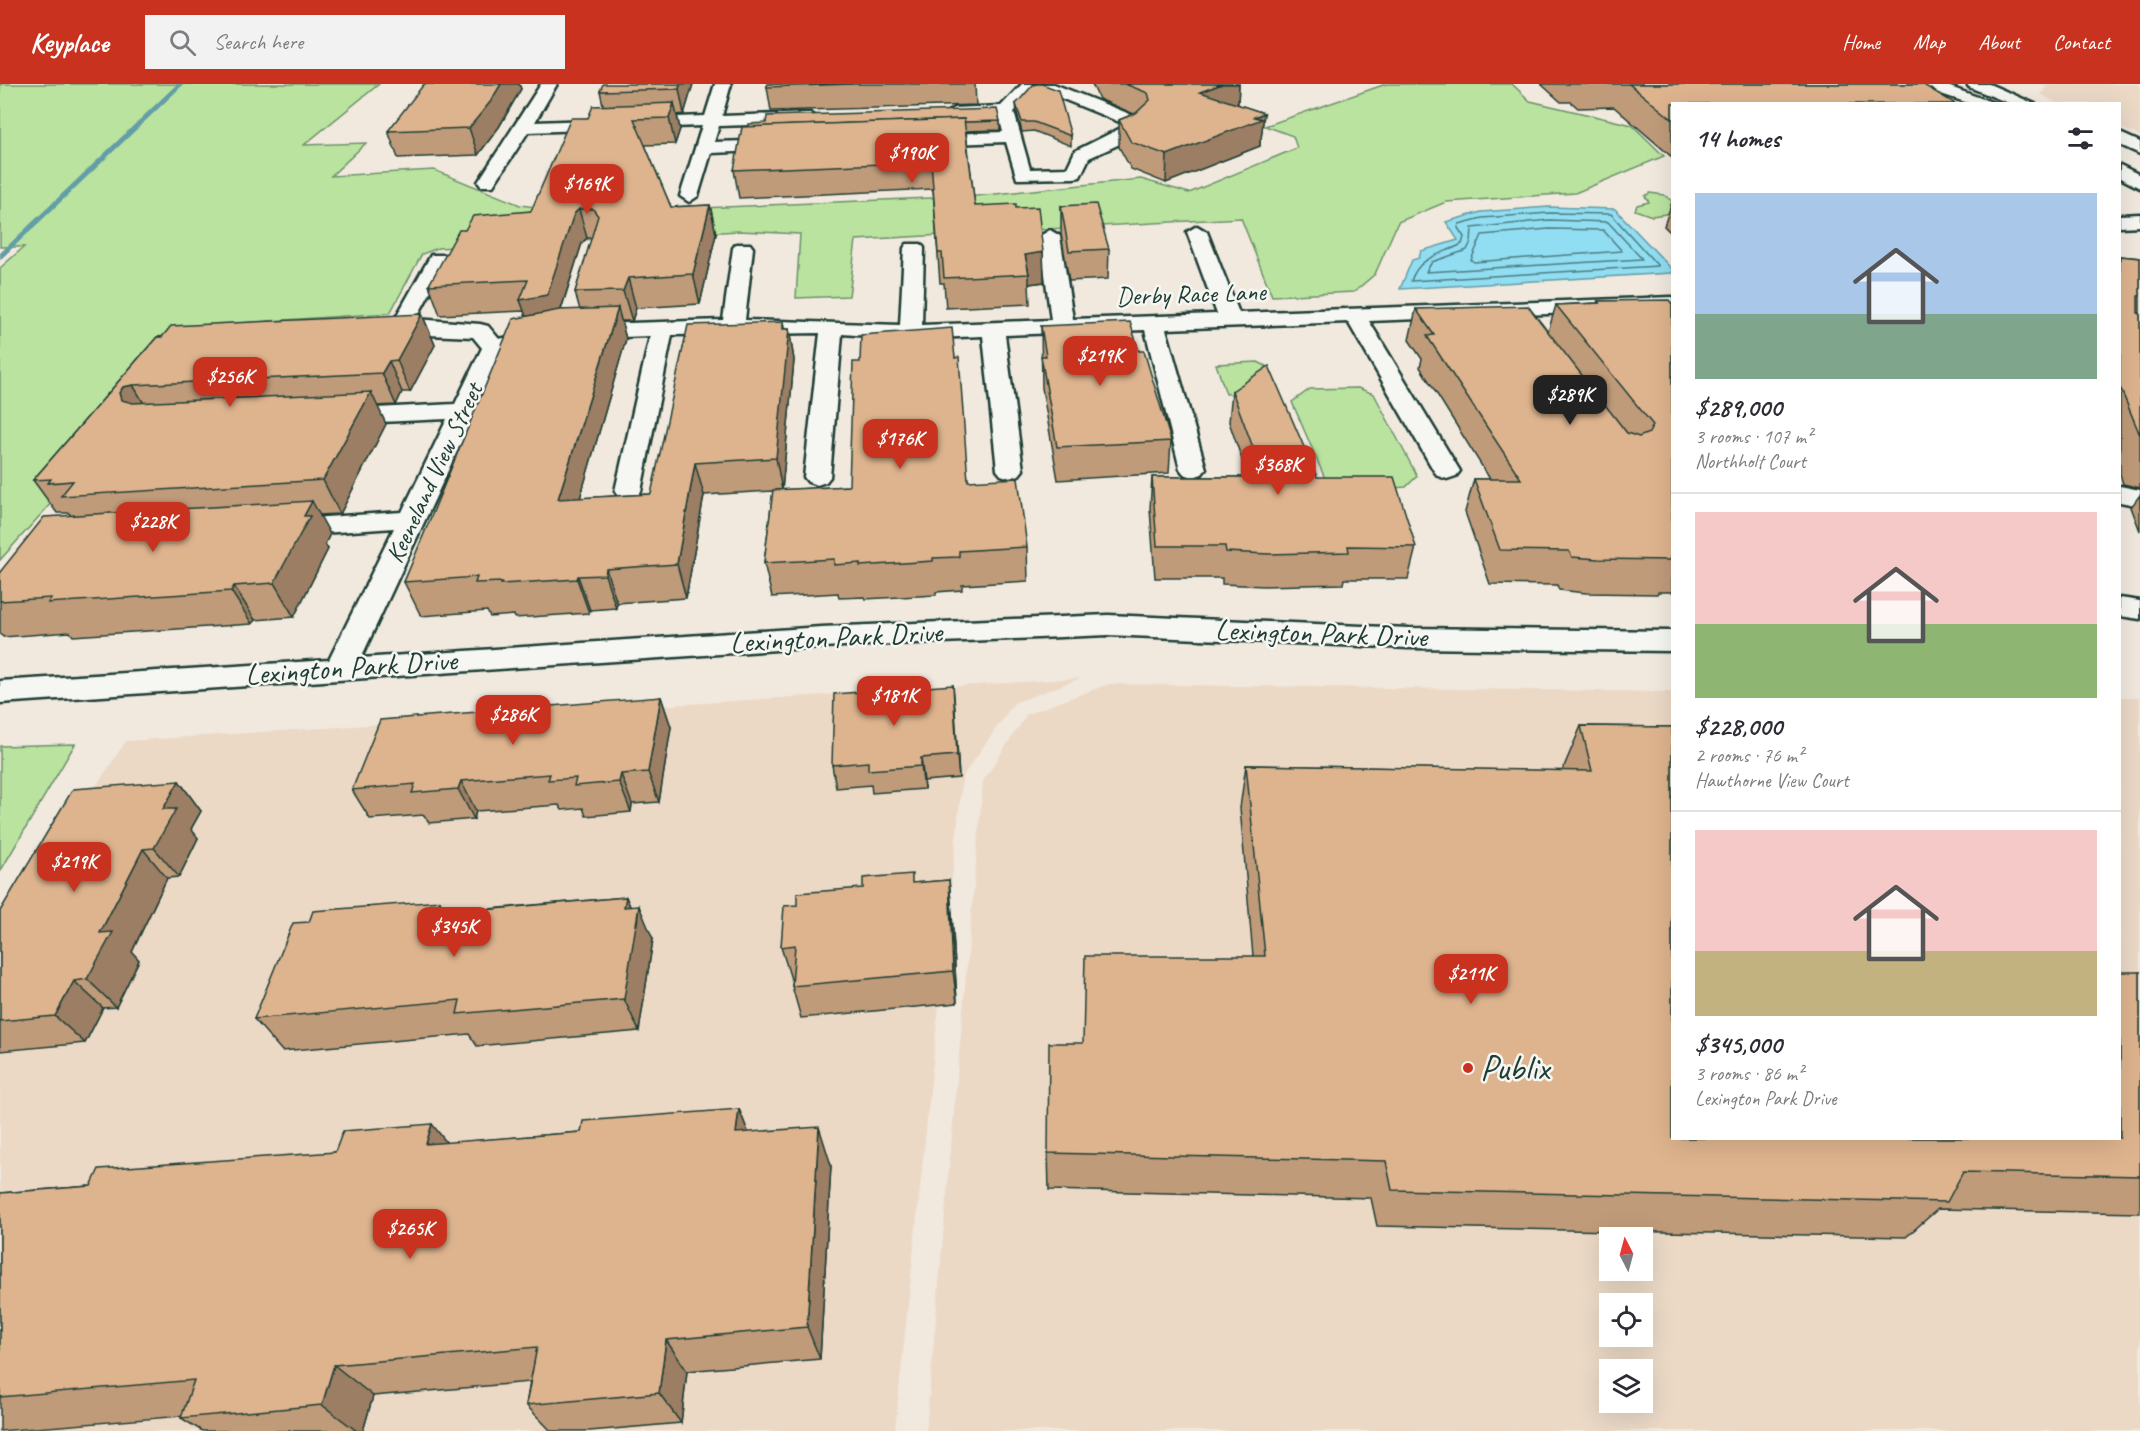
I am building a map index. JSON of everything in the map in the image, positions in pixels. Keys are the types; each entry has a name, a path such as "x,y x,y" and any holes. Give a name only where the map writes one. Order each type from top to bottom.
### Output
{"street":[{"path":"487,182 549,84"},
{"path":"689,196 723,84"},
{"path":"935,113 1006,111 1031,84"},
{"path":"1006,111 1011,137 1023,175 1074,173 1081,155 1127,134 1139,124 1040,84"},
{"path":"1975,84 2027,96 2028,93 2042,102"},
{"path":"1927,85 1972,102"},
{"path":"1927,85 1982,102"},
{"path":"695,102 718,101"},
{"path":"536,106 559,105"},
{"path":"523,127 830,117"},
{"path":"907,141 1011,137"},
{"path":"2121,139 2140,149"},
{"path":"704,148 800,145"},
{"path":"2121,145 2140,155"},
{"path":"2121,161 2140,180"},
{"path":"2121,170 2140,180"},
{"path":"2121,209 2140,208"},
{"path":"2121,220 2140,220"},
{"path":"1197,232 1231,321"},
{"path":"1050,236 1063,327"},
{"path":"733,326 743,248"},
{"path":"911,332 914,248"},
{"path":"402,325 438,259"},
{"name":"Derby Race Lane","path":"572,321 662,329 733,326 832,327 911,332 1670,306"},
{"path":"1514,310 1528,329"},
{"path":"1356,317 1447,471"},
{"name":"Keeneland View Street","path":"341,667 494,347 572,321"},
{"path":"1154,324 1193,469"},
{"path":"367,327 402,325 480,331 494,347"},
{"path":"817,477 832,327"},
{"path":"628,490 662,329"},
{"path":"993,329 1010,470"},
{"path":"308,419 463,411"},
{"path":"2121,494 2140,498"},
{"path":"258,529 413,519"},
{"path":"2121,607 2140,610"},
{"name":"Lexington Park Drive","path":"0,692 341,667 821,637 1108,625 1409,638 1671,641"}],"shaded area":[{"path":"2042,84 2140,84 2140,136 2121,128 2121,102 2055,102 2041,94 2047,86"},
{"path":"1081,678 1014,703 965,773 962,781 895,1431 0,1431 0,930 126,741"},
{"path":"1109,684 1671,692 1671,1140 2121,1140 2121,697 2140,697 2140,1431 926,1431 983,781 1027,714"}],"green space":[{"path":"0,84 379,84 304,145 366,143 331,176 434,170 520,205 585,213 976,196 1141,179 1189,193 1297,148 1293,136 1265,126 1386,84 1512,84 1530,101 1632,125 1664,156 1575,193 1446,202 1398,222 1375,274 1354,292 1272,296 1241,218 856,240 849,296 796,298 800,234 739,231 438,248 422,254 390,313 211,325 0,560 0,268 24,247 0,247"},
{"path":"1650,193 1664,195 1671,200 1671,213 1652,216 1635,210 1637,205 1649,202 1645,196"},
{"path":"1258,362 1266,366 1269,373 1249,379 1254,392 1226,394 1216,364"},
{"path":"1358,388 1374,394 1417,476 1406,487 1348,491 1327,483 1292,402 1310,389"},
{"path":"75,744 0,872 0,746"}],"water":[{"path":"1549,207 1615,209 1671,268 1671,273 1400,289 1412,260 1419,258 1421,251 1458,240 1446,222 1481,212"}],"building":[{"path":"424,84 501,84 491,101 469,128 388,131"},
{"path":"603,84 680,84 679,89 600,91"},
{"path":"767,84 852,84 767,87"},
{"path":"1125,84 1222,84 1200,92 1264,113 1254,117 1262,119 1167,155 1131,142 1119,120 1136,113 1150,100 1148,93"},
{"path":"1629,84 1922,84 1953,102 1671,102 1671,118"},
{"path":"1033,85 1058,90 1071,136 1034,122 1022,122 1016,104"},
{"path":"674,103 669,118 634,119 671,207 710,205 693,274 628,278 623,291 575,292 598,216 593,209 579,209 574,214 547,295 520,300 528,280 429,285 459,230 465,230 473,216 531,211 571,118 588,118 593,106"},
{"path":"997,109 1000,121 965,122 964,119 749,127 749,124 766,123 767,116"},
{"path":"964,119 975,206 1016,204 1016,208 1038,207 1043,252 1025,255 1029,274 944,278 942,253 938,253 931,162 734,170 742,127"},
{"path":"1096,204 1109,249 1069,251 1061,206"},
{"path":"2121,256 2140,258 2138,313 2140,313 2140,435 2121,389"},
{"path":"1669,300 1671,303 1671,560 1598,559 1572,557 1569,551 1500,550 1474,479 1521,479 1427,336 1434,335 1416,309 1528,306 1627,433 1639,437 1649,433 1653,425 1556,305 1600,303 1598,301"},
{"path":"618,308 558,499 651,494 688,325 783,322 783,329 789,329 776,458 695,463 677,564 606,569 605,575 578,576 577,579 501,584 502,582 475,583 477,577 404,582 513,319 559,310"},
{"path":"422,314 397,360 389,361 382,373 133,385 123,387 119,393 121,400 133,403 371,392 323,480 61,496 73,481 48,483 51,479 33,480 157,337 162,337 171,326"},
{"path":"1130,322 1139,351 1144,351 1171,441 1057,447 1041,356 1046,356 1041,326"},
{"path":"952,328 955,358 959,357 968,481 1018,478 1027,547 959,551 959,557 933,558 933,561 860,566 860,563 834,565 834,559 764,563 773,490 849,486 853,362 860,362 861,335"},
{"path":"1269,366 1317,477 1394,477 1416,547 1348,546 1349,552 1269,554 1226,552 1225,546 1157,546 1152,477 1264,477 1232,391"},
{"path":"312,501 304,516 310,516 274,583 234,586 231,591 48,603 51,598 0,601 0,572 44,517"},
{"path":"953,685 957,755 921,758 921,766 868,770 868,762 832,765 834,694"},
{"path":"661,697 648,772 621,774 619,782 574,786 576,778 548,780 550,774 461,781 458,789 412,793 415,784 352,790 380,720"},
{"name":"Publix","path":"1581,726 1671,727 1671,1140 2121,1140 2121,972 2140,972 2140,1176 1963,1172 1947,1202 1392,1190 1386,1161 1048,1153 1049,1043 1083,1043 1085,956 1265,956 1246,765 1592,771"},
{"path":"179,781 163,809 176,809 154,848 143,849 100,933 113,932 87,979 74,981 55,1016 0,1021 0,911 73,789"},
{"path":"912,874 912,883 949,880 953,971 792,986 795,945 781,947 784,906 797,905 797,893 863,888 863,878"},
{"path":"626,897 624,907 639,906 624,999 457,1014 460,1000 254,1019 293,923 309,922 313,911 440,901 437,910 451,909 450,913"},
{"path":"739,1109 736,1133 819,1127 807,1327 666,1340 659,1393 526,1405 537,1347 334,1365 322,1405 181,1418 194,1380 0,1397 0,1193 91,1186 99,1169 335,1152 343,1131 432,1124 426,1144 581,1132 583,1121"}],"waterway":[{"path":"0,258 181,84"}],"place":[{"name":"Publix","path":"1468,1068"}]}
